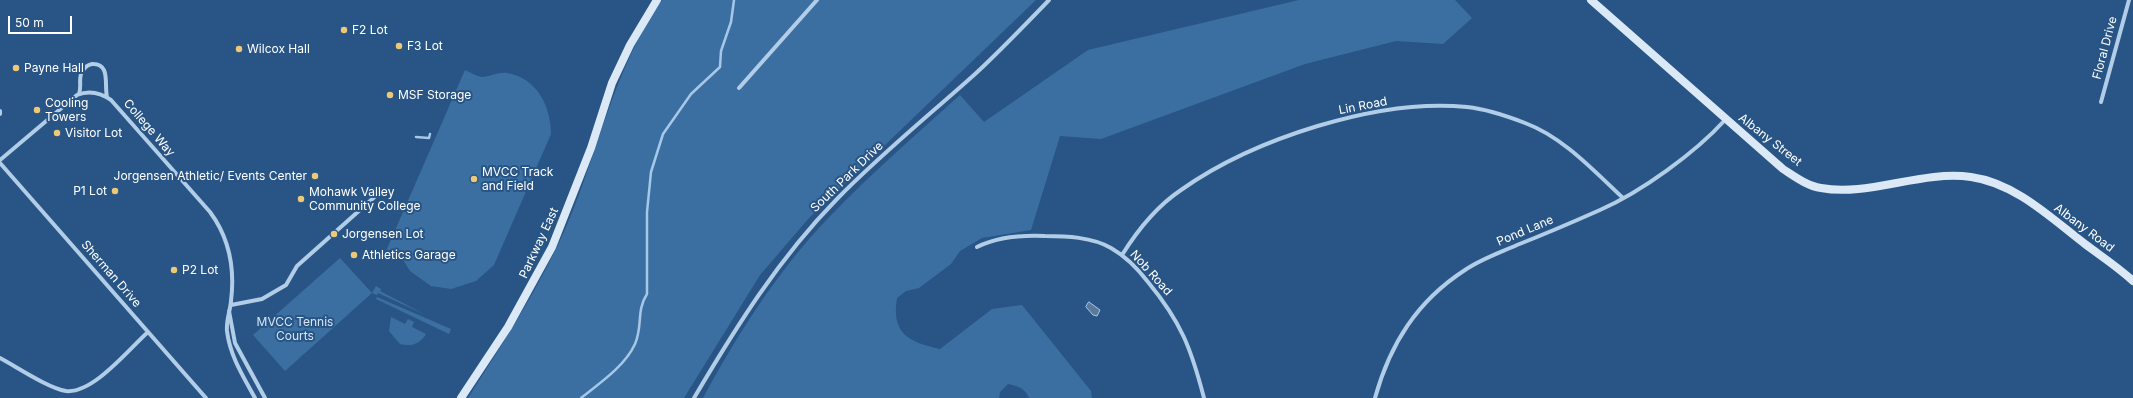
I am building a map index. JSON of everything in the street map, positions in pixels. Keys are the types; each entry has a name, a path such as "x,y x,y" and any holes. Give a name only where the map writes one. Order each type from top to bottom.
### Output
{"street":[{"name":"Parkway East","path":"461,398 508,327 552,247 591,148 612,83 630,45 657,0"},
{"path":"739,88 818,0"},
{"name":"South Park Drive","path":"694,398 762,288 803,236 837,199 974,74 1049,0"},
{"name":"Albany Street","path":"1591,0 1725,120 1783,169 1812,186 1842,190 1929,177 1952,176 1971,177 1989,181 2020,196"},
{"name":"Floral Drive","path":"2101,102 2129,0"},
{"path":"0,160 68,101 79,94 80,78 83,70 89,65 96,65 103,68 106,75 107,97"},
{"name":"College Way","path":"79,94 91,92 107,97 164,159 210,212 219,225 226,241 232,265 231,305 226,323 231,352 255,398"},
{"name":"Lin Road","path":"1122,255 1134,237 1180,190 1221,166 1263,145 1309,129 1366,114 1419,107 1467,107 1500,114 1527,123 1550,135 1568,149 1623,198"},
{"name":"Pond Lane","path":"1375,398 1383,369 1407,326 1422,306 1445,285 1465,270 1486,258 1602,209 1623,198 1668,169 1714,133 1725,120"},
{"name":"Sherman Drive","path":"0,163 206,398"},
{"path":"231,305 262,299 286,285 297,266 379,193"},
{"name":"Albany Road","path":"2020,196 2133,281"},
{"name":"Nob Road","path":"977,247 987,243 1020,237 1062,236 1086,239 1109,247 1122,255 1142,275 1166,304 1183,331 1195,363 1204,398"},
{"name":"College Way","path":"229,311 235,344 265,398"},
{"path":"0,358 55,387 66,391 76,390 89,385 102,375 148,332"}],"green space":[{"path":"662,0 1036,0 809,218 760,275 684,398 468,398 521,313 556,248 578,197 619,81 645,26"},
{"path":"1299,0 1455,0 1472,18 1443,44 1396,41 1305,64 1101,139 1060,136 1031,230 982,238 960,251 951,264 919,288 906,291 897,298 897,320 900,328 905,334 919,343 940,349 992,309 1022,305 1091,391 1092,398 1029,398 1021,388 1008,384 1000,392 999,398 703,398 726,356 765,296 809,239 863,183 960,95 984,122 1088,50"},
{"name":"MVCC Track and Field","path":"465,70 481,77 507,73 518,76 527,81 541,96 548,114 551,134 494,265 476,281 451,289 431,286 410,271 402,258 386,251"},
{"name":"MVCC Tennis Courts","path":"340,258 372,293 285,371 253,335"},
{"path":"376,286 381,289 380,291 426,315 378,293 377,295 372,293"},
{"path":"377,297 451,329 449,334 376,299"},
{"path":"391,317 405,324 408,319 414,322 412,327 426,334 415,344 400,344 389,331"}],"shaded area":[{"path":"1089,302 1100,310 1097,316 1093,315 1086,307"}],"waterway":[{"path":"581,398 619,367 631,352 635,344 639,331 640,313 647,294 647,212 651,172 663,134 691,94 720,67 721,51 731,22 734,0"},
{"path":"416,137 429,138 430,134"}],"place":[{"name":"F2 Lot","path":"344,30"},
{"name":"F3 Lot","path":"399,46"},
{"name":"Wilcox Hall","path":"239,49"},
{"name":"Payne Hall","path":"16,68"},
{"name":"MSF Storage","path":"390,95"},
{"name":"Cooling Towers","path":"37,110"},
{"name":"Visitor Lot","path":"57,133"},
{"name":"Jorgensen Athletic/ Events Center","path":"315,176"},
{"name":"MVCC Track and Field","path":"474,179"},
{"name":"P1 Lot","path":"115,191"},
{"name":"Mohawk Valley Community College","path":"301,199"},
{"name":"Jorgensen Lot","path":"334,234"},
{"name":"Athletics Garage","path":"354,255"},
{"name":"P2 Lot","path":"174,270"}]}
